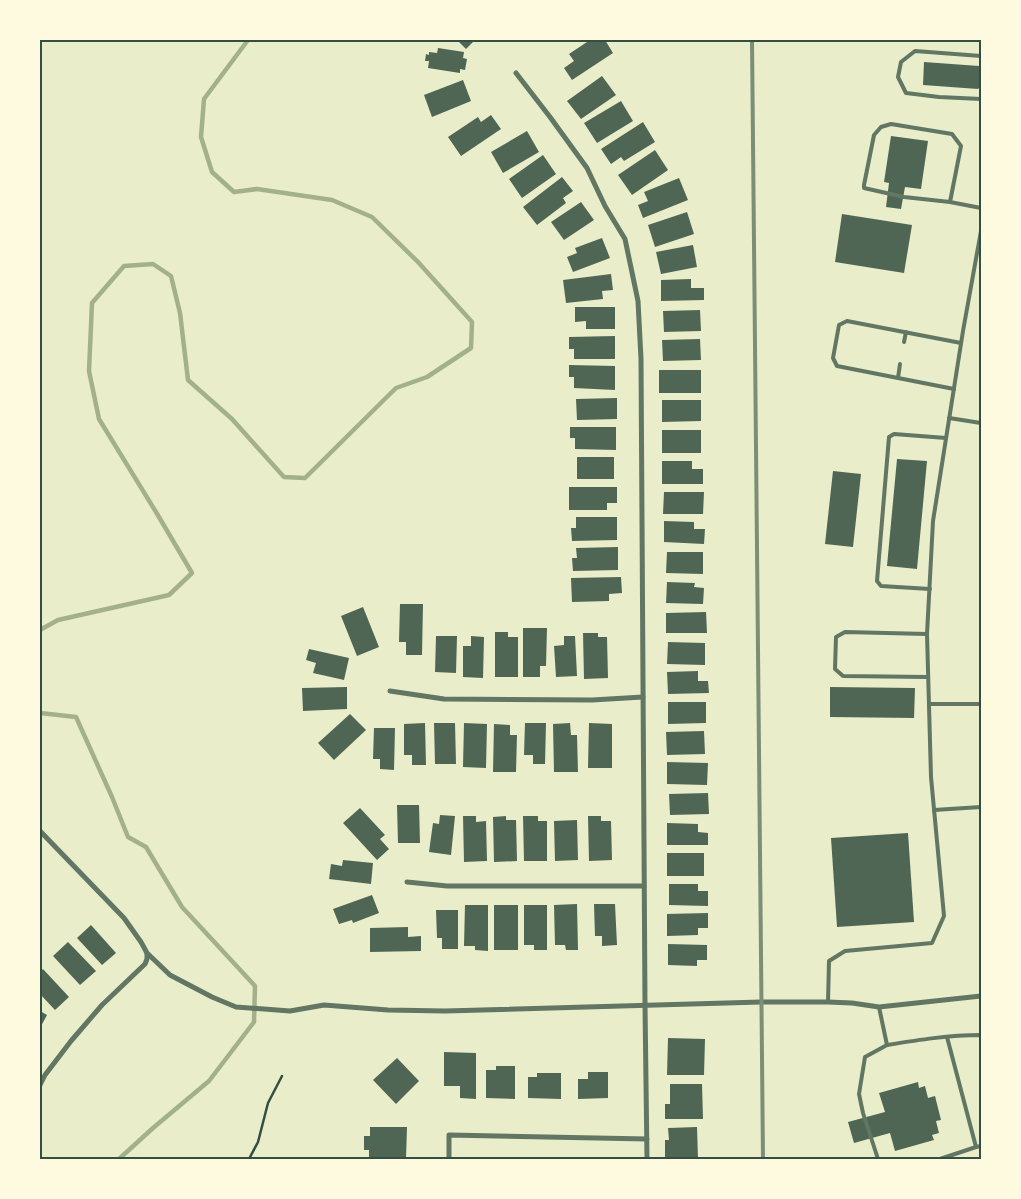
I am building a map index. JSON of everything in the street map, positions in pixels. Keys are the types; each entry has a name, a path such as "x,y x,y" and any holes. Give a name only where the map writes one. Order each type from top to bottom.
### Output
{"street":[{"path":"516,73 587,168 604,206 625,239 638,301 641,360 647,1159"},
{"path":"390,691 444,699 592,700 643,697"},
{"path":"40,831 124,918 147,953 170,974 212,998 236,1008 290,1011 324,1006 445,1011 761,1002 852,1003 879,1007 981,996"},
{"path":"407,882 447,886 644,886"},
{"path":"40,1085 71,1041 102,1005 146,964 147,953"},
{"path":"449,1159 449,1134 647,1139"}],"lane":[{"path":"981,56 915,51 901,62 898,76 906,93 981,99"},
{"path":"950,202 961,146 952,134 890,124 881,127 874,135 864,186 895,195 981,208"},
{"path":"828,1002 830,961 845,951 932,943 944,916 931,777 928,677 927,634 933,521 981,231"},
{"path":"954,390 838,366 833,358 839,325 847,321 961,343"},
{"path":"904,342 906,332"},
{"path":"898,378 900,364"},
{"path":"949,418 981,423"},
{"path":"930,589 881,586 877,581 889,438 894,434 946,438"},
{"path":"927,634 845,632 836,638 835,669 843,676 928,677"},
{"path":"929,704 981,704"},
{"path":"934,810 981,807"},
{"path":"879,1007 887,1045"},
{"path":"878,1159 859,1094 865,1057 887,1045 966,1035 981,1036"},
{"path":"947,1037 976,1147"},
{"path":"940,1159 981,1146"}],"path":[{"path":"249,1159 258,1142 268,1103 282,1076"}],"building":[{"path":"457,40 475,40 466,49"},
{"path":"590,40 605,40 613,53 572,80 564,68 574,61 569,54"},
{"path":"438,48 464,52 463,58 467,59 465,70 460,69 460,73 428,68 429,61 425,61 426,54 429,55 429,52 437,53"},
{"path":"924,62 979,66 981,68 981,86 978,89 923,85"},
{"path":"602,76 616,95 581,119 567,101"},
{"path":"463,80 471,101 432,117 424,95"},
{"path":"621,101 633,121 597,143 584,123"},
{"path":"491,115 501,129 461,156 448,137 478,117 481,122"},
{"path":"643,122 655,142 624,161 621,157 611,164 601,149"},
{"path":"527,131 539,152 503,173 491,152"},
{"path":"891,136 928,141 921,189 905,187 901,209 886,207 889,183 884,182"},
{"path":"655,150 668,170 632,195 618,175"},
{"path":"543,155 556,174 522,198 509,179"},
{"path":"562,177 573,191 563,198 566,203 537,225 523,207"},
{"path":"679,178 688,200 643,218 638,205 648,201 644,192"},
{"path":"581,202 594,220 564,240 551,222"},
{"path":"687,212 694,234 655,247 648,225"},
{"path":"842,214 912,225 904,273 835,262"},
{"path":"602,238 610,258 573,272 567,257 577,253 575,248"},
{"path":"693,245 697,267 661,274 656,252"},
{"path":"611,274 613,290 602,291 603,299 566,303 563,280"},
{"path":"691,279 691,288 704,288 704,300 661,301 661,280"},
{"path":"575,307 615,307 615,329 586,329 586,321 575,322"},
{"path":"700,310 701,331 664,332 663,311"},
{"path":"615,336 615,359 574,359 574,349 569,349 569,337"},
{"path":"700,339 701,360 663,361 662,340"},
{"path":"569,365 615,366 615,390 574,388 574,377 569,377"},
{"path":"659,370 701,370 701,393 659,393"},
{"path":"617,398 617,419 577,420 576,399"},
{"path":"662,400 701,400 701,421 662,422"},
{"path":"570,427 616,427 616,450 575,449 575,438 570,438"},
{"path":"662,430 701,430 701,453 662,453"},
{"path":"577,457 614,457 614,479 577,479"},
{"path":"897,459 927,461 917,569 887,566"},
{"path":"662,461 692,461 692,469 703,469 703,484 662,484"},
{"path":"833,471 861,474 853,547 825,544"},
{"path":"569,487 617,487 617,503 607,503 607,510 569,510"},
{"path":"664,492 704,492 703,514 663,514"},
{"path":"576,517 617,517 617,540 572,541 571,528 576,528"},
{"path":"664,521 694,522 694,529 705,529 704,544 664,542"},
{"path":"618,547 618,570 573,571 572,558 577,558 576,548"},
{"path":"667,552 703,552 703,574 666,573"},
{"path":"621,577 622,593 609,594 609,601 572,602 571,578"},
{"path":"667,582 695,583 694,587 704,588 703,604 666,603"},
{"path":"400,604 423,604 422,655 406,655 406,642 399,642"},
{"path":"363,607 379,647 357,656 341,616"},
{"path":"706,612 707,633 666,633 666,613"},
{"path":"523,628 547,628 546,666 540,666 540,677 523,677"},
{"path":"495,632 508,632 508,637 518,637 518,677 495,677"},
{"path":"583,633 598,633 598,637 607,637 608,678 584,679"},
{"path":"436,636 457,636 456,673 435,672"},
{"path":"471,636 484,637 483,678 463,677 463,646 471,646"},
{"path":"564,636 575,636 577,676 556,677 554,646 564,645"},
{"path":"668,642 705,643 705,665 667,664"},
{"path":"309,649 349,658 344,680 313,673 316,663 306,660"},
{"path":"698,671 698,681 708,681 709,693 668,694 667,672"},
{"path":"347,687 347,709 303,711 302,688"},
{"path":"830,687 915,688 914,718 830,717"},
{"path":"668,702 706,702 706,723 668,724"},
{"path":"350,714 366,730 334,760 318,743"},
{"path":"425,723 426,765 412,765 412,755 404,755 404,724"},
{"path":"434,723 455,723 456,764 435,764"},
{"path":"464,723 487,724 486,768 463,767"},
{"path":"525,723 546,723 545,764 533,764 533,755 524,755"},
{"path":"570,723 571,735 577,735 578,772 554,772 553,724"},
{"path":"589,723 612,724 612,768 588,768"},
{"path":"494,724 510,725 510,735 517,735 516,772 493,772"},
{"path":"374,728 395,728 394,770 380,769 380,759 373,759"},
{"path":"704,731 705,754 667,755 666,732"},
{"path":"667,762 708,763 707,785 667,784"},
{"path":"708,793 709,814 670,815 669,794"},
{"path":"397,805 419,805 420,843 398,843"},
{"path":"360,808 385,835 380,839 389,849 377,860 343,823"},
{"path":"440,815 455,816 451,855 429,852 433,823 439,824"},
{"path":"463,816 476,816 476,822 486,821 487,861 464,862"},
{"path":"506,816 506,820 516,820 517,861 494,862 493,817"},
{"path":"523,816 538,816 538,821 547,821 547,861 524,861"},
{"path":"588,816 601,816 601,821 611,821 612,860 589,861"},
{"path":"577,820 578,860 555,861 554,821"},
{"path":"667,823 698,824 698,832 708,833 708,845 667,845"},
{"path":"908,833 914,922 837,927 831,838"},
{"path":"667,853 704,853 704,876 667,876"},
{"path":"343,860 373,863 371,884 329,879 331,864 342,866"},
{"path":"669,884 698,884 698,891 708,891 708,906 669,905"},
{"path":"372,895 379,913 353,923 352,920 339,924 333,909"},
{"path":"577,904 578,950 566,950 565,945 555,945 554,905"},
{"path":"594,904 615,904 617,945 602,946 602,936 595,936"},
{"path":"465,905 488,905 488,951 475,950 475,946 464,946"},
{"path":"494,905 518,905 518,950 494,950"},
{"path":"524,905 547,905 547,950 534,950 534,945 524,945"},
{"path":"436,910 458,910 458,949 442,949 442,938 437,938"},
{"path":"708,913 708,928 698,928 698,935 667,936 667,914"},
{"path":"91,925 116,953 102,965 77,938"},
{"path":"408,927 408,937 421,936 421,951 370,952 370,928"},
{"path":"68,942 96,971 80,985 53,956"},
{"path":"668,944 707,945 707,960 697,960 697,966 668,965"},
{"path":"43,969 69,997 55,1010 40,994 40,972"},
{"path":"40,1011 47,1015 40,1028"},
{"path":"668,1038 705,1039 704,1075 667,1075"},
{"path":"444,1052 476,1053 476,1099 460,1098 460,1086 444,1086"},
{"path":"397,1058 419,1081 396,1104 373,1080"},
{"path":"496,1066 515,1066 515,1099 486,1098 486,1070 496,1070"},
{"path":"588,1072 608,1072 608,1098 578,1099 578,1079 588,1079"},
{"path":"537,1073 561,1073 561,1099 528,1098 528,1077 537,1077"},
{"path":"918,1082 919,1088 925,1086 928,1098 935,1096 941,1120 936,1121 939,1133 932,1135 934,1140 895,1151 890,1133 854,1143 848,1122 885,1112 879,1093"},
{"path":"670,1084 702,1084 703,1119 665,1119 665,1104 670,1104"},
{"path":"370,1127 407,1127 406,1159 369,1159 369,1150 364,1150 364,1136 370,1136"},
{"path":"697,1127 698,1159 665,1159 665,1140 669,1140 668,1128"}],"waterway":[{"path":"40,630 58,620 169,595 192,573 99,419 89,371 92,303 124,266 153,264 171,276 180,313 188,380 232,419 284,477 305,478 396,388 427,377 471,348 472,322 418,262 372,217 332,200 257,189 234,192 212,172 201,137 204,99 248,40"},
{"path":"40,713 76,717 128,837 146,847 182,907 255,986 254,1022 209,1081 119,1159"}],"railway":[{"path":"752,40 763,1159"}]}
